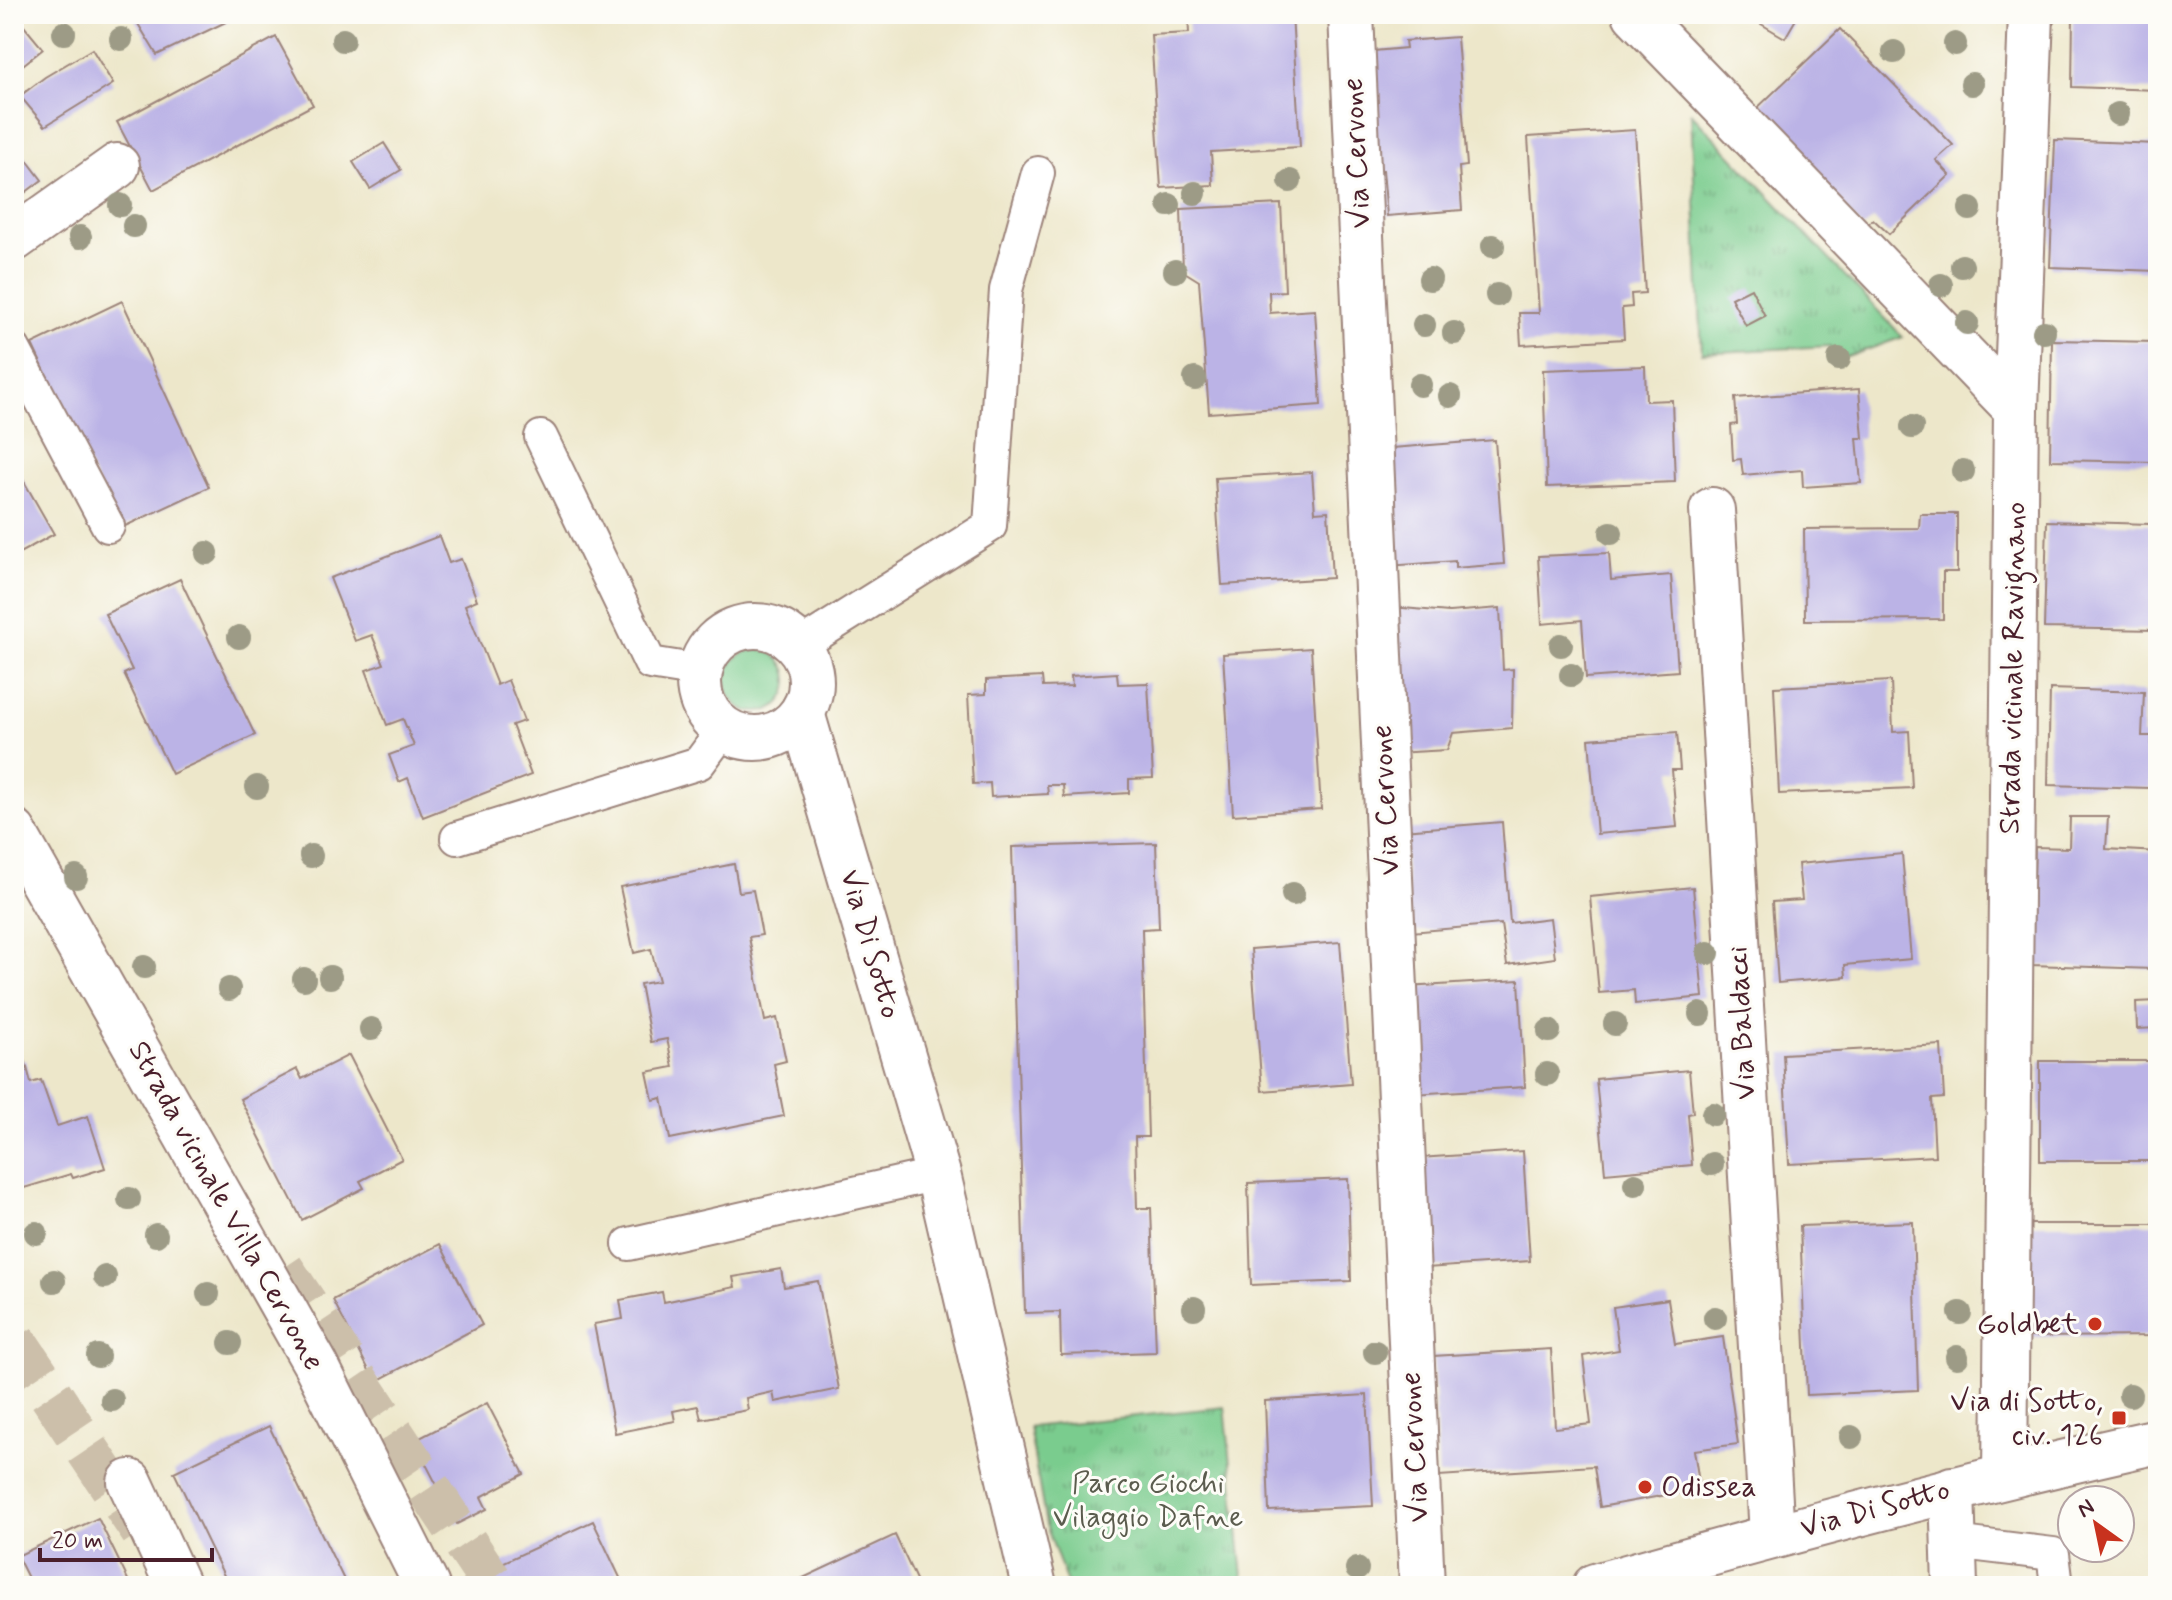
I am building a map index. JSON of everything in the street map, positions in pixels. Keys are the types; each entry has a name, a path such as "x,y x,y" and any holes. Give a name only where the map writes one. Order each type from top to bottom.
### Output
{"street":[{"name":"Via Cervone","path":"1351,14 1422,1586"},
{"path":"1635,14 2016,409"},
{"name":"Strada vicinale Ravignano","path":"2005,1475 2016,409 2031,14"},
{"path":"14,239 117,166"},
{"name":"Via Baldacci","path":"1712,510 1772,1535"},
{"path":"749,625 768,627 785,634 799,646 808,661 812,679 810,697 802,713 790,726 758,739 740,737 711,718 699,688 700,671 706,654 717,640 732,630 749,625"},
{"name":"Via Di Sotto","path":"802,713 938,1174 1034,1586"},
{"name":"Strada vicinale Villa Cervone","path":"14,832 316,1365 427,1586"},
{"name":"Via Di Sotto","path":"1595,1586 1772,1535 2005,1475 2158,1441"},
{"path":"130,1482 178,1586"},
{"path":"1952,1489 1955,1586"}],"lane":[{"path":"799,646 990,526 1006,290 1038,173"},
{"path":"14,349 108,526"},
{"path":"541,437 650,663 700,671"},
{"path":"457,838 699,763 724,729"},
{"path":"629,1244 938,1174"},
{"path":"1954,1542 2053,1554 2057,1586"}],"green space":[{"path":"1691,113 1903,337 1830,363 1830,346 1702,353"},
{"path":"757,650 779,659 788,681 779,703 757,712 735,703 726,681 735,659"},
{"name":"Parco Giochi Vilaggio Dafne","path":"1225,1407 1244,1586 1068,1586 1046,1525 1029,1427"}],"building":[{"path":"14,14 43,49 14,72"},
{"path":"132,14 229,14 232,19 157,55"},
{"path":"1188,14 1292,14 1300,147 1211,152 1213,185 1161,188 1151,35 1189,33"},
{"path":"1744,14 1799,14 1785,38"},
{"path":"2073,14 2158,14 2158,90 2072,87"},
{"path":"1840,29 1953,145 1936,160 1950,175 1889,234 1873,219 1863,228 1752,113"},
{"path":"276,37 313,105 153,190 117,122"},
{"path":"1457,37 1467,166 1459,167 1462,210 1387,216 1383,170 1374,170 1363,52 1406,48 1405,41"},
{"path":"92,49 113,84 45,126 20,96"},
{"path":"1635,130 1645,293 1631,294 1632,307 1622,308 1624,339 1521,345 1519,313 1539,313 1528,137"},
{"path":"2055,140 2158,144 2158,271 2050,267"},
{"path":"14,143 42,180 14,201"},
{"path":"384,143 401,170 370,189 353,162"},
{"path":"1281,204 1285,291 1269,292 1270,313 1315,310 1321,405 1209,413 1199,281 1183,271 1181,209"},
{"path":"1751,288 1765,316 1746,326 1731,298"},
{"path":"122,301 209,487 119,529 32,344"},
{"path":"2052,340 2158,342 2158,462 2050,460"},
{"path":"1645,366 1646,401 1672,400 1675,482 1547,487 1543,370"},
{"path":"1859,389 1863,438 1857,438 1861,483 1803,487 1802,470 1743,475 1741,459 1733,460 1731,425 1737,424 1735,398"},
{"path":"1495,440 1504,564 1455,568 1455,561 1388,566 1379,449"},
{"path":"14,464 54,534 14,556"},
{"path":"1312,472 1315,512 1328,511 1332,578 1222,585 1215,478"},
{"path":"1920,514 1957,514 1957,572 1943,572 1943,619 1805,620 1804,529 1919,528"},
{"path":"2047,521 2150,524 2150,530 2158,530 2158,630 2044,628"},
{"path":"439,536 449,563 461,559 477,600 465,605 497,685 508,680 524,721 512,725 531,775 423,817 408,778 399,782 389,755 414,746 403,719 387,725 366,670 384,664 372,635 355,641 330,578"},
{"path":"1609,553 1611,580 1671,575 1678,671 1586,678 1582,620 1542,624 1538,556"},
{"path":"180,579 255,735 172,774 124,674 132,670 105,614"},
{"path":"1391,607 1449,612 1500,608 1503,670 1513,669 1512,728 1453,733 1447,750 1395,753"},
{"path":"1311,648 1321,809 1233,815 1223,654"},
{"path":"1117,673 1118,684 1148,683 1153,778 1129,779 1129,793 1064,797 1063,785 1047,785 1048,794 991,797 990,783 973,784 968,695 986,694 986,680 1042,677 1043,687 1072,686 1071,676"},
{"path":"1891,681 1893,732 1909,731 1912,788 1779,794 1774,687"},
{"path":"2050,689 2144,692 2142,736 2152,736 2150,788 2048,785"},
{"path":"1677,732 1680,770 1672,770 1677,827 1597,834 1589,739"},
{"path":"2070,817 2108,817 2106,849 2158,852 2154,969 2031,965 2035,847 2069,848"},
{"path":"1502,822 1510,923 1550,918 1555,958 1507,965 1501,924 1411,932 1403,830"},
{"path":"1156,843 1159,928 1142,929 1148,1137 1135,1137 1137,1208 1151,1208 1156,1352 1061,1355 1060,1312 1025,1313 1012,847"},
{"path":"1902,854 1911,959 1845,965 1846,977 1778,983 1772,902 1802,900 1798,864"},
{"path":"734,864 739,892 753,890 762,935 749,937 765,1021 777,1018 786,1061 774,1064 784,1116 670,1139 662,1098 653,1100 647,1072 673,1067 667,1039 651,1042 640,984 659,981 651,949 634,953 620,887"},
{"path":"1693,887 1703,997 1635,1004 1634,990 1599,993 1590,897"},
{"path":"1340,942 1351,1084 1262,1091 1251,949"},
{"path":"1519,980 1525,1087 1413,1094 1407,987"},
{"path":"2158,1001 2158,1028 2137,1029 2136,1002"},
{"path":"1941,1045 1944,1098 1932,1099 1935,1156 1789,1164 1783,1054"},
{"path":"349,1055 402,1159 360,1181 364,1188 302,1220 240,1099 297,1069 302,1079"},
{"path":"25,1060 31,1083 41,1080 57,1126 88,1116 105,1168 73,1178 71,1174 14,1191 14,1063"},
{"path":"2040,1061 2158,1061 2158,1161 2040,1161"},
{"path":"1689,1070 1693,1113 1688,1114 1692,1165 1605,1173 1596,1079"},
{"path":"1523,1151 1530,1261 1426,1268 1419,1158"},
{"path":"1348,1179 1351,1281 1251,1285 1248,1183"},
{"path":"1913,1222 1918,1390 1807,1395 1800,1226"},
{"path":"2028,1224 2158,1224 2158,1336 2028,1337"},
{"path":"440,1244 482,1325 375,1382 333,1300"},
{"path":"781,1269 784,1287 818,1281 839,1389 775,1402 773,1392 746,1398 748,1410 701,1419 698,1406 673,1411 675,1421 615,1433 594,1324 623,1319 620,1300 662,1292 664,1302 735,1287 733,1277"},
{"path":"1668,1299 1675,1344 1723,1337 1738,1444 1694,1450 1700,1489 1600,1507 1594,1466 1439,1476 1433,1356 1551,1349 1555,1428 1591,1424 1583,1356 1619,1350 1613,1307"},
{"path":"14,1328 26,1356 14,1361"},
{"path":"1367,1395 1373,1506 1269,1511 1265,1401"},
{"path":"487,1403 524,1474 481,1497 487,1509 457,1524 414,1441"},
{"path":"269,1426 347,1586 229,1586 174,1472"},
{"path":"98,1518 131,1586 32,1586 17,1556"},
{"path":"593,1521 624,1586 483,1586 478,1574"},
{"path":"895,1535 919,1586 786,1586"}],"tunnel":[{"path":"282,1269 494,1586"},
{"path":"14,1340 142,1531"}],"place":[{"name":"Goldbet","path":"2095,1324"},
{"name":"Via di Sotto, civ. 126","path":"2119,1418"},
{"name":"Odissea","path":"1645,1487"}]}
